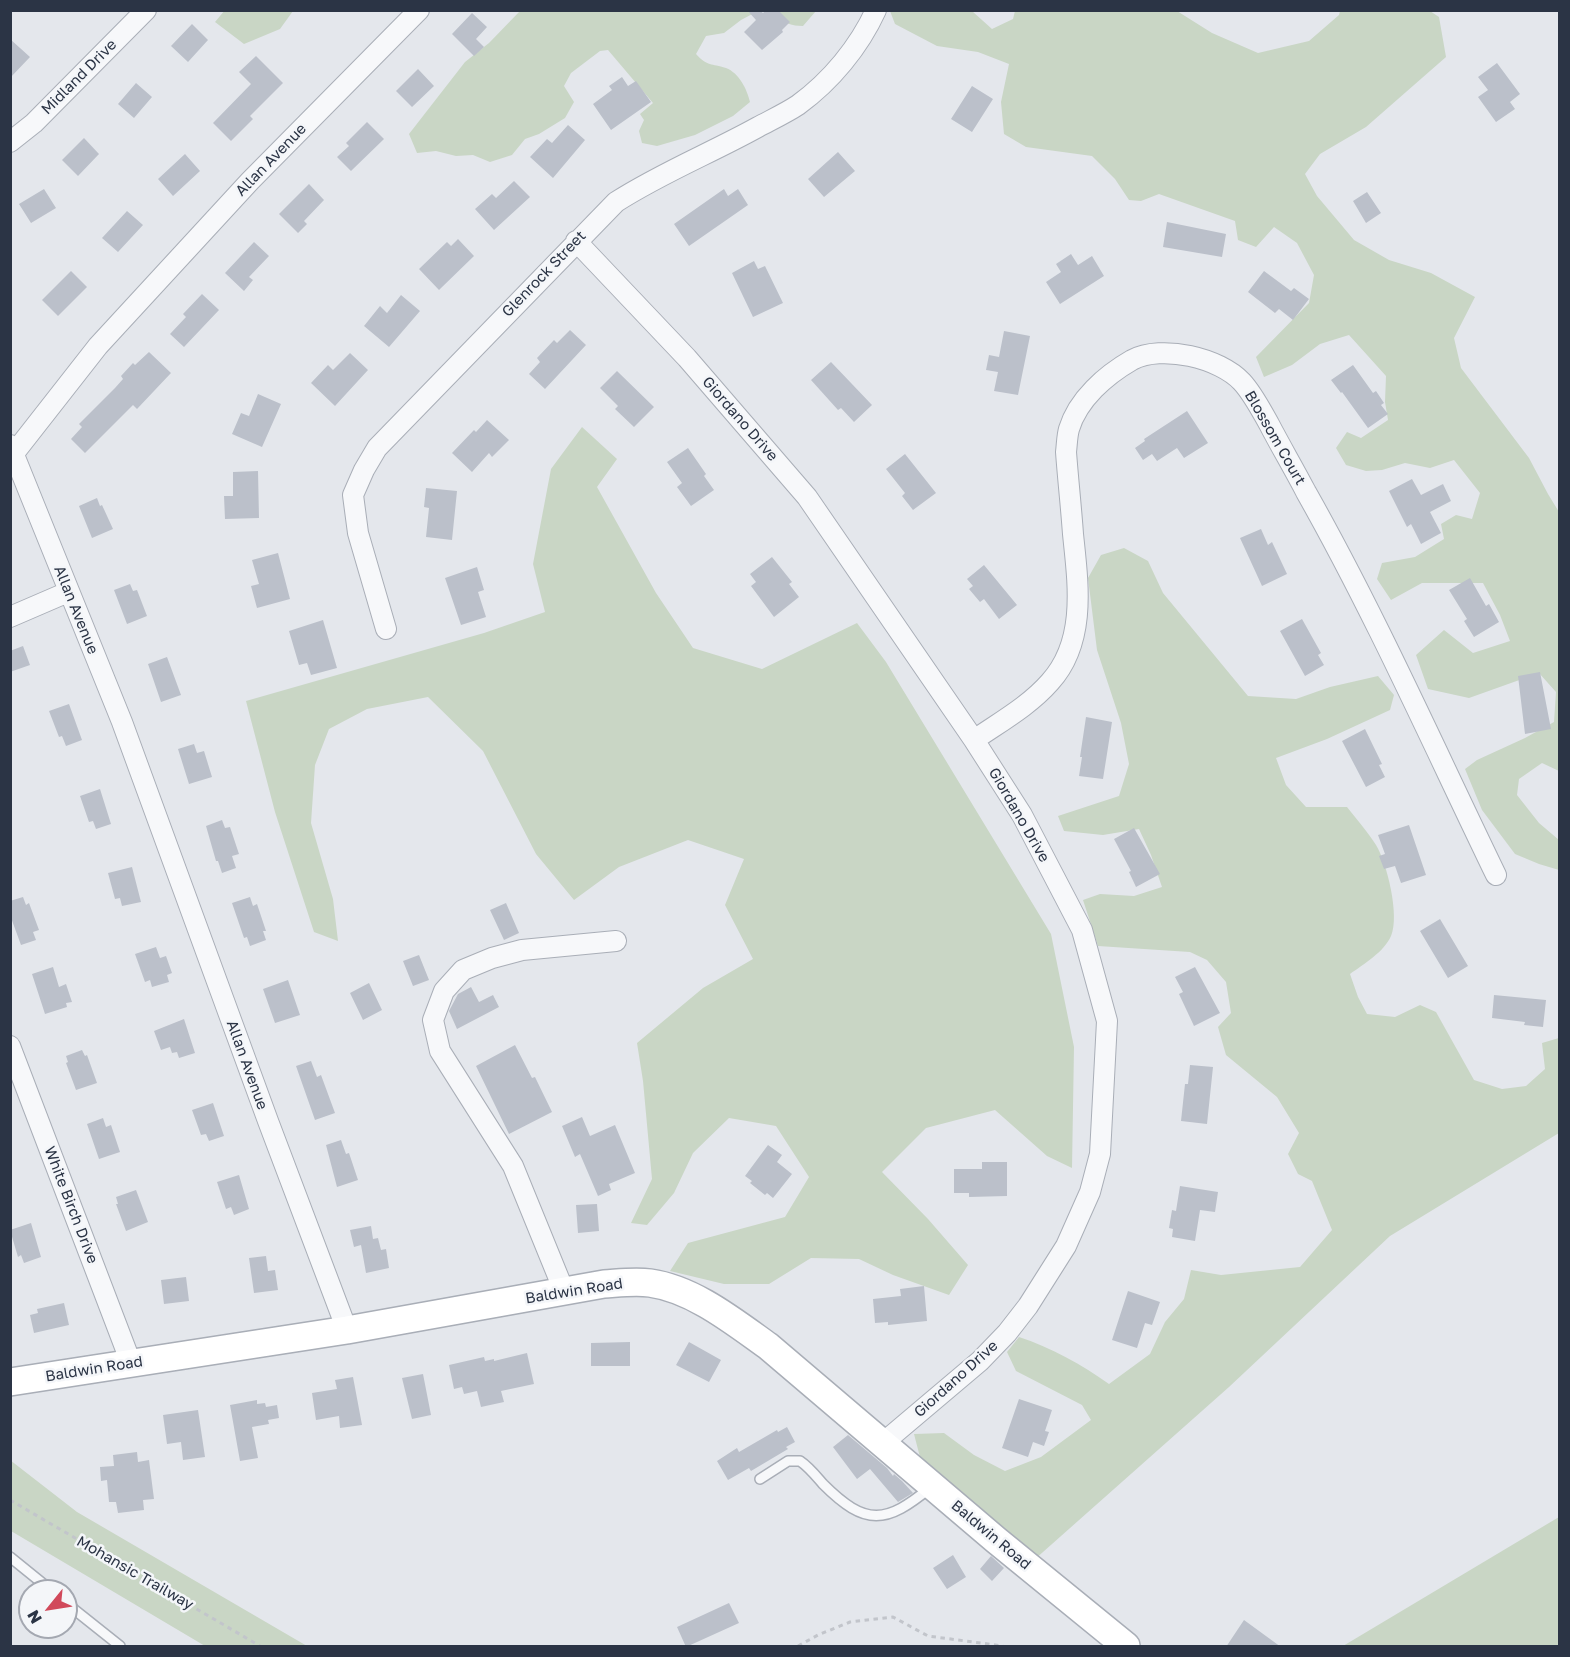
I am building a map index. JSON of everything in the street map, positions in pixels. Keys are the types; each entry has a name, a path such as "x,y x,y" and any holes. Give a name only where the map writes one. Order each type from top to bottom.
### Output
{"street":[{"name":"Midland Drive","path":"10,142 34,123 146,10"},
{"name":"Allan Avenue","path":"347,1330 122,722 68,592 13,448 98,346 250,181 419,10"},
{"name":"Glenrock Street","path":"386,629 358,533 354,495 364,470 377,448 616,202 649,181 797,106 825,83 865,34 876,10"},
{"name":"Giordano Drive","path":"576,241 687,358 807,497 974,740 1022,815 1082,930 1107,1021 1100,1154 1090,1192 1066,1246 1028,1306 1007,1333 980,1361 883,1443"},
{"name":"Blossom Court","path":"974,740 1032,700 1052,680 1064,663 1074,636 1079,597 1066,452 1069,429 1080,408 1094,389 1136,358 1161,354 1190,355 1221,366 1242,382 1258,406 1335,543 1496,875"},
{"path":"10,617 68,592"},
{"path":"564,1291 513,1166 440,1051 433,1020 444,992 462,970 492,958 522,950 616,941"},
{"name":"White Birch Drive","path":"10,1046 131,1363"},
{"name":"Baldwin Road","path":"10,1382 347,1330 564,1291 632,1282 652,1284 672,1289 698,1301 768,1346 1126,1647"}],"lane":[{"path":"760,1479 788,1461 800,1461 840,1500 856,1511 871,1516 886,1515 902,1510 933,1486"},
{"path":"10,1557 37,1579"},
{"path":"78,1614 112,1645"}],"path":[{"name":"Mohansic Trailway","path":"10,1500 260,1647"},
{"path":"798,1647 818,1635 850,1622 893,1617 928,1636 1003,1647"}],"green space":[{"path":"225,10 293,11 280,29 244,44 215,22"},
{"path":"520,11 758,11 724,33 706,36 696,54 707,63 731,70 745,87 750,102 733,116 695,135 657,146 642,143 639,131 644,120 640,114 653,103 608,50 600,51 571,73 564,86 574,102 565,118 539,134 525,139 512,155 490,162 473,155 456,156 436,151 417,153 409,134 465,62 489,43"},
{"path":"764,11 816,11 803,26 789,24 774,14"},
{"path":"890,11 972,11 992,29 1013,19 1015,11 1177,11 1212,33 1258,53 1309,41 1339,15 1340,11 1430,11 1439,17 1446,57 1366,127 1320,154 1305,174 1317,196 1354,240 1389,260 1431,273 1475,297 1454,338 1461,368 1529,458 1559,512 1559,771 1542,763 1519,779 1517,795 1539,823 1559,840 1559,870 1515,854 1482,810 1465,769 1477,760 1554,722 1556,692 1539,673 1469,698 1428,689 1416,655 1444,630 1473,653 1510,641 1500,615 1483,583 1422,583 1391,600 1377,579 1382,563 1415,557 1444,539 1441,524 1456,515 1472,519 1480,493 1454,460 1430,468 1405,463 1382,470 1366,471 1346,465 1336,448 1347,432 1361,438 1388,420 1385,402 1386,376 1349,335 1320,344 1292,365 1264,377 1256,357 1309,303 1314,275 1297,243 1274,227 1256,247 1238,240 1235,221 1159,194 1141,201 1129,200 1115,179 1092,156 1026,147 1004,134 1001,102 1009,64 978,52 937,46 895,24"},
{"path":"582,427 617,459 597,487 656,593 693,648 762,669 857,623 886,662 1051,934 1074,1047 1072,1168 1047,1156 995,1110 926,1128 882,1172 928,1219 968,1265 949,1295 893,1275 859,1259 811,1258 769,1284 724,1284 670,1271 688,1243 785,1217 809,1177 776,1126 729,1118 693,1153 674,1193 647,1225 631,1223 652,1179 637,1043 703,988 753,959 725,905 744,859 688,840 619,867 574,900 536,854 483,751 428,697 367,709 329,729 315,765 311,823 333,899 338,941 314,932 275,812 246,701 484,633 545,612 533,564 551,469"},
{"path":"1124,548 1148,561 1163,593 1248,696 1296,699 1330,687 1378,676 1394,695 1390,710 1327,739 1276,758 1286,785 1306,807 1347,807 1373,840 1384,864 1393,903 1393,927 1391,936 1384,947 1350,974 1358,997 1367,1014 1395,1017 1420,1005 1436,1012 1474,1080 1502,1089 1526,1086 1545,1069 1542,1043 1559,1038 1559,1133 1390,1236 1229,1387 1034,1560 975,1504 922,1465 914,1434 944,1433 974,1455 1005,1471 1041,1457 1091,1420 1082,1405 1016,1371 1007,1352 1019,1337 1066,1357 1109,1384 1150,1354 1165,1322 1184,1299 1191,1270 1221,1275 1300,1267 1332,1230 1312,1181 1298,1174 1288,1154 1299,1133 1277,1097 1226,1055 1218,1027 1231,1013 1226,982 1207,960 1190,952 1098,946 1083,900 1100,894 1134,896 1162,887 1139,829 1103,835 1064,831 1058,816 1119,796 1129,764 1121,723 1097,650 1088,578 1101,555"},
{"path":"10,1460 77,1512 307,1646 205,1646 11,1531"},
{"path":"1559,1517 1559,1646 1343,1646"}],"building":[{"path":"747,10 759,10 763,13 766,10 778,10 790,22 782,30 783,32 762,50 744,32 756,20"},
{"path":"472,13 487,27 476,39 484,47 474,56 452,34"},
{"path":"192,24 208,40 188,62 171,46"},
{"path":"10,39 30,57 10,78"},
{"path":"256,56 283,83 250,116 253,119 231,141 213,123 251,84 239,72"},
{"path":"1497,63 1520,94 1510,102 1515,109 1496,122 1478,97 1488,90 1478,77"},
{"path":"418,69 434,86 412,107 396,91"},
{"path":"622,77 628,86 636,81 651,102 611,130 593,104 612,90 609,86"},
{"path":"136,83 152,97 134,118 118,104"},
{"path":"972,86 993,99 972,132 951,119"},
{"path":"367,122 384,139 351,171 337,157 349,146 346,143"},
{"path":"568,125 585,140 553,178 530,157 547,139 552,143"},
{"path":"84,138 99,154 78,176 62,160"},
{"path":"838,152 855,171 824,197 808,179"},
{"path":"185,154 200,171 173,196 158,179"},
{"path":"514,181 530,197 494,230 475,209 492,194 496,198"},
{"path":"309,184 324,200 304,221 307,224 298,233 279,214"},
{"path":"44,189 56,208 31,223 19,204"},
{"path":"724,189 728,196 738,189 748,205 689,246 674,224"},
{"path":"1367,192 1381,213 1366,223 1353,201"},
{"path":"127,211 143,225 118,252 102,238"},
{"path":"1167,222 1226,234 1222,257 1163,247"},
{"path":"458,239 474,256 439,290 419,269 447,242 451,246"},
{"path":"254,242 269,256 249,277 253,280 244,291 225,273"},
{"path":"1071,254 1078,265 1092,256 1104,276 1060,304 1046,282 1061,272 1056,264"},
{"path":"754,261 758,269 765,266 783,303 753,317 732,273"},
{"path":"71,271 87,287 58,316 42,300"},
{"path":"1264,271 1291,291 1294,288 1309,299 1293,320 1279,309 1275,313 1248,292"},
{"path":"202,294 219,310 184,347 170,334 186,317 183,314"},
{"path":"401,295 420,311 389,347 364,326 380,306 387,313"},
{"path":"570,330 586,345 545,389 529,374 540,362 537,358 554,340 557,343"},
{"path":"1004,331 1030,336 1018,395 994,391 998,372 986,370 989,355 999,357"},
{"path":"149,352 171,373 137,409 133,405 85,453 71,439 82,427 79,424 123,379 121,376 133,363 135,365"},
{"path":"350,353 368,370 335,406 311,383 328,365 333,370"},
{"path":"831,362 872,405 854,422 841,408 838,410 811,380"},
{"path":"1353,365 1373,393 1376,391 1384,403 1381,405 1388,414 1368,428 1331,380"},
{"path":"617,371 654,407 634,427 615,409 618,406 600,388"},
{"path":"258,394 281,404 262,447 232,434 241,413 249,416"},
{"path":"1187,411 1208,443 1184,458 1177,448 1157,461 1152,454 1143,460 1135,448 1145,441 1144,439"},
{"path":"487,420 509,440 492,457 489,453 472,472 452,453"},
{"path":"688,448 714,490 691,506 677,487 682,483 667,462"},
{"path":"905,454 936,493 913,510 902,496 905,493 886,469"},
{"path":"258,471 259,518 225,519 224,496 233,496 233,472"},
{"path":"1412,479 1421,495 1443,484 1451,501 1430,512 1441,533 1421,544 1411,524 1407,527 1389,491"},
{"path":"426,488 457,491 452,540 426,537 429,508 424,507"},
{"path":"97,498 113,529 92,538 79,506"},
{"path":"1261,529 1268,545 1272,542 1287,574 1262,586 1240,538"},
{"path":"278,553 290,599 257,608 251,586 259,584 252,560"},
{"path":"772,557 792,582 789,584 799,597 774,617 751,586 756,582 750,574"},
{"path":"984,565 1017,605 999,619 984,599 980,602 969,589 973,586 967,579"},
{"path":"477,567 484,590 478,592 486,617 461,625 445,578"},
{"path":"1470,578 1486,606 1489,604 1499,622 1474,637 1464,621 1467,619 1449,590"},
{"path":"130,584 133,591 137,590 147,616 127,624 114,590"},
{"path":"1302,619 1321,653 1318,655 1324,665 1305,676 1280,631"},
{"path":"323,620 337,668 311,675 307,663 299,665 289,631"},
{"path":"23,646 30,665 10,672 10,651"},
{"path":"167,657 181,695 161,702 148,664"},
{"path":"1540,672 1551,729 1525,734 1518,676"},
{"path":"69,704 82,740 66,746 62,736 59,737 49,711"},
{"path":"1086,717 1112,722 1103,779 1079,776"},
{"path":"1365,729 1382,764 1379,765 1385,777 1366,787 1342,741"},
{"path":"194,744 197,753 204,751 212,777 189,784 178,749"},
{"path":"100,789 111,824 96,829 93,821 89,822 80,796"},
{"path":"222,820 225,828 230,827 239,854 232,856 236,868 222,873 216,861 206,826"},
{"path":"1409,825 1426,875 1401,883 1395,866 1384,869 1379,856 1385,854 1378,835"},
{"path":"1134,828 1160,874 1136,887 1129,872 1131,871 1114,839"},
{"path":"132,867 141,902 122,906 120,898 115,899 108,873"},
{"path":"23,897 26,905 29,903 39,930 33,932 36,940 21,945 10,915 10,901"},
{"path":"250,897 253,906 257,904 266,931 263,931 266,940 250,946 247,937 244,938 232,903"},
{"path":"506,903 519,933 504,940 490,910"},
{"path":"1440,919 1468,966 1448,978 1420,931"},
{"path":"156,947 160,958 166,956 172,973 167,975 169,982 152,987 150,980 145,982 135,954"},
{"path":"419,955 429,980 413,986 403,961"},
{"path":"53,967 59,987 66,984 72,1002 66,1003 67,1007 45,1014 32,974"},
{"path":"1195,967 1220,1013 1194,1026 1179,994 1183,992 1175,977"},
{"path":"288,980 300,1015 275,1023 263,989"},
{"path":"369,983 382,1010 363,1020 350,993"},
{"path":"471,987 479,1002 493,995 499,1007 457,1029 449,1011 458,994"},
{"path":"1494,995 1546,1000 1543,1027 1492,1018"},
{"path":"184,1019 195,1053 179,1058 177,1052 172,1053 170,1047 161,1050 154,1031"},
{"path":"515,1045 532,1078 535,1077 552,1112 509,1134 476,1066"},
{"path":"82,1050 85,1056 87,1055 97,1083 76,1090 66,1063 68,1062 66,1056"},
{"path":"311,1061 317,1077 321,1075 335,1113 315,1120 296,1066"},
{"path":"1190,1065 1213,1067 1207,1124 1181,1121 1185,1084 1188,1084"},
{"path":"213,1103 224,1136 209,1141 206,1134 201,1135 192,1110"},
{"path":"582,1117 590,1136 615,1125 635,1173 609,1184 611,1190 598,1196 580,1154 575,1157 562,1126"},
{"path":"103,1118 106,1127 111,1125 120,1152 99,1159 87,1124"},
{"path":"341,1140 346,1154 349,1153 358,1180 337,1187 326,1145"},
{"path":"768,1145 782,1155 777,1162 792,1174 773,1198 767,1193 765,1195 745,1176"},
{"path":"982,1162 1007,1162 1007,1196 969,1197 969,1193 954,1193 954,1169 982,1169"},
{"path":"239,1175 249,1209 234,1215 231,1207 226,1209 217,1182"},
{"path":"1180,1186 1218,1192 1215,1212 1200,1210 1195,1241 1172,1237 1173,1229 1169,1228 1172,1210 1176,1211"},
{"path":"136,1190 148,1222 126,1231 116,1204 118,1204 116,1197"},
{"path":"597,1204 599,1231 578,1233 576,1205"},
{"path":"31,1223 41,1257 24,1263 21,1255 18,1257 10,1230"},
{"path":"371,1226 373,1239 378,1238 381,1250 386,1249 389,1268 366,1273 361,1245 354,1247 350,1230"},
{"path":"266,1256 268,1271 275,1270 278,1290 254,1293 249,1258"},
{"path":"186,1277 189,1301 164,1304 161,1280"},
{"path":"924,1286 927,1321 888,1325 888,1322 875,1323 873,1299 901,1296 900,1289"},
{"path":"1128,1291 1160,1302 1152,1325 1145,1323 1137,1348 1112,1340"},
{"path":"64,1303 69,1325 34,1333 30,1315 38,1313 37,1309"},
{"path":"630,1342 630,1366 591,1366 591,1343"},
{"path":"689,1342 721,1360 709,1382 676,1365"},
{"path":"527,1353 534,1384 501,1391 504,1402 481,1407 477,1391 464,1394 462,1387 454,1389 449,1365 484,1357 485,1361 494,1359 494,1361"},
{"path":"423,1374 431,1415 412,1419 402,1378"},
{"path":"353,1377 362,1425 340,1428 339,1416 316,1420 312,1393 337,1389 335,1380"},
{"path":"1019,1399 1052,1410 1045,1431 1049,1432 1044,1446 1033,1442 1028,1457 1002,1448"},
{"path":"257,1400 257,1404 265,1403 266,1407 277,1405 279,1418 268,1420 269,1424 252,1427 258,1458 240,1461 230,1405"},
{"path":"198,1410 205,1457 183,1460 181,1442 167,1444 163,1415"},
{"path":"787,1427 795,1442 786,1447 788,1449 751,1471 749,1468 728,1480 717,1461 737,1448 739,1452 777,1430 778,1432"},
{"path":"848,1435 913,1493 898,1502 870,1469 857,1479 833,1447"},
{"path":"137,1452 138,1462 149,1460 154,1499 143,1500 144,1510 118,1513 116,1502 109,1502 107,1480 101,1481 100,1467 114,1466 113,1455"},
{"path":"953,1555 966,1577 947,1589 933,1568"},
{"path":"991,1556 1004,1568 992,1581 980,1569"},
{"path":"729,1603 739,1623 686,1647 677,1627"},
{"path":"1244,1620 1281,1647 1226,1647"}]}
